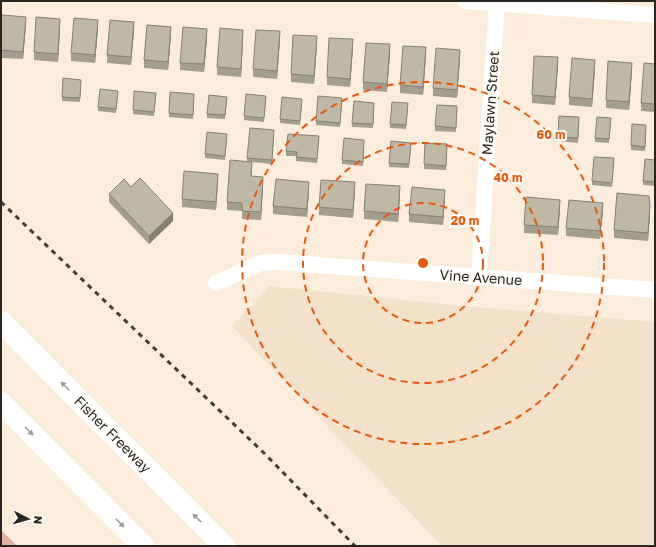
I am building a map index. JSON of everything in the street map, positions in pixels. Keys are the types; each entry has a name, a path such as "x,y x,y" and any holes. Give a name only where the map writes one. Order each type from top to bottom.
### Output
{"highway":[{"name":"Fisher Freeway","path":"1,322 224,546"},
{"path":"1,403 143,546"}],"street":[{"path":"465,1 497,2 655,15"},
{"name":"Maylawn Street","path":"479,277 497,2"},
{"name":"Vine Avenue","path":"216,283 261,263 276,262 655,290"}],"shaded area":[{"path":"268,286 452,305 655,322 655,546 442,546 232,326 260,297"},
{"path":"1,530 17,546 1,546"}],"building":[{"path":"2,15 26,17 23,52 1,50"},
{"path":"36,17 60,19 58,54 34,52"},
{"path":"74,18 98,20 95,55 71,53"},
{"path":"110,20 134,22 131,57 107,55"},
{"path":"147,25 171,27 168,62 144,60"},
{"path":"183,27 207,29 204,64 180,63"},
{"path":"220,28 243,30 241,69 217,67"},
{"path":"256,30 280,31 277,71 253,69"},
{"path":"293,35 317,36 314,76 291,74"},
{"path":"329,38 353,39 350,79 327,77"},
{"path":"366,43 390,44 387,84 363,82"},
{"path":"403,46 426,47 423,87 400,85"},
{"path":"436,48 460,50 457,90 433,88"},
{"path":"534,56 558,57 555,97 532,95"},
{"path":"572,58 595,60 592,99 569,97"},
{"path":"608,61 632,63 629,102 606,100"},
{"path":"644,63 655,64 655,104 641,103"},
{"path":"63,78 81,80 80,98 62,97"},
{"path":"100,89 118,91 116,109 98,107"},
{"path":"134,91 156,93 154,112 133,110"},
{"path":"170,92 194,94 193,115 169,113"},
{"path":"246,94 266,96 264,118 244,116"},
{"path":"209,95 227,97 225,115 207,114"},
{"path":"318,96 342,98 340,123 316,121"},
{"path":"282,97 302,99 300,121 280,119"},
{"path":"354,101 374,103 373,124 352,123"},
{"path":"392,102 408,103 406,125 390,124"},
{"path":"437,105 457,106 456,128 435,126"},
{"path":"559,116 579,117 578,138 558,137"},
{"path":"597,117 611,118 609,139 595,138"},
{"path":"632,124 646,125 645,147 631,145"},
{"path":"250,128 274,130 272,160 247,158"},
{"path":"207,132 227,134 225,156 205,154"},
{"path":"288,134 319,136 317,159 296,157 297,152 286,151"},
{"path":"344,138 364,140 363,162 342,160"},
{"path":"391,141 411,143 409,164 389,163"},
{"path":"425,143 447,144 446,166 424,164"},
{"path":"594,157 614,158 612,183 592,181"},
{"path":"645,159 655,160 655,182 643,181"},
{"path":"230,160 252,162 251,176 263,177 261,212 242,211 242,203 227,202"},
{"path":"184,171 218,174 216,202 182,199"},
{"path":"140,178 173,213 149,236 109,194 124,179 131,187"},
{"path":"276,179 309,182 307,209 273,206"},
{"path":"321,180 355,182 353,210 319,207"},
{"path":"366,184 400,186 398,214 364,211"},
{"path":"412,187 445,190 443,217 409,214"},
{"path":"617,193 649,196 650,205 648,233 614,230"},
{"path":"526,197 560,200 558,227 524,225"},
{"path":"569,200 603,203 600,231 566,228"}],"railway":[{"path":"1,202 264,453 355,546"}]}
